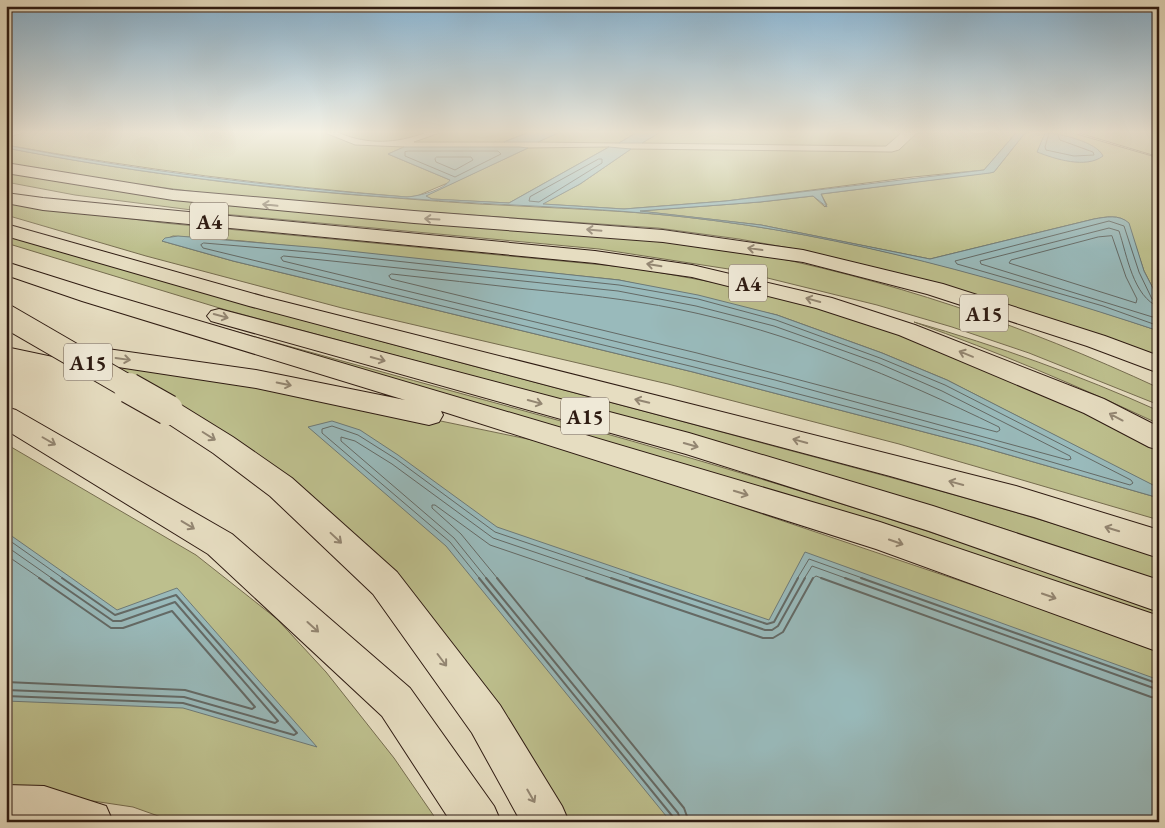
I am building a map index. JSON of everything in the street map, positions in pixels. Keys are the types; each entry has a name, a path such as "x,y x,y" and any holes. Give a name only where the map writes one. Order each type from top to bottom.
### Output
{"highway":[{"name":"A15","path":"29,172 173,195 414,218 663,236 803,256 935,289 1096,341 1159,365"},
{"name":"A4","path":"6,188 108,210"},
{"name":"A4","path":"6,198 43,204 320,232 595,257 702,273 824,303 907,330 1094,406 1159,440"},
{"name":"A15","path":"6,230 198,286 397,340 761,430 1018,499 1159,544"},
{"name":"A15","path":"6,254 67,274 689,444 933,519 1159,596"},
{"name":"A15","path":"803,256 918,289 1049,336 1159,386"},
{"name":"A15","path":"6,268 90,296 611,452 880,536 1159,634"},
{"name":"A15","path":"6,316 168,410 223,445 281,487 385,583 486,719 546,822"},
{"name":"A15","path":"6,338 72,352 256,379 611,452"},
{"path":"6,418 220,544 396,702 478,822"},
{"path":"6,807 44,808 90,822"}],"green space":[{"path":"6,172 9,172 38,177 739,250 848,275 954,306 1005,324 1159,388 1159,405 1029,353 952,327 877,305 735,270 599,249 223,214 75,195 6,182"},
{"path":"55,172 149,172 268,187 356,195 664,215 746,225 806,235 866,247 984,277 1159,331 1159,359 795,249 739,239 658,228 267,201 96,179"},
{"path":"176,172 430,172 450,180 450,182 417,196 407,197 256,182"},
{"path":"477,172 565,172 509,203 432,199 425,196"},
{"path":"598,172 967,172 726,201 624,209 542,204 580,184"},
{"path":"994,172 1159,172 1159,300 1144,271 1128,223 1116,217 1094,219 930,259 761,225 638,211 813,196 825,207 827,205 821,194"},
{"path":"6,203 164,223 635,268 750,289 823,309 902,335 1042,392 1159,447 1159,489 947,380 882,353 777,315 619,280 243,241 173,236 162,241 233,261 693,372 978,446 1159,498 1159,520 899,444 668,384 342,308 146,256 6,215"},
{"path":"6,234 294,318 969,499 1064,527 1159,557 1159,581 975,519 868,487 573,403 226,310 6,243"},
{"path":"123,299 559,420 818,497 1159,609 1159,624"},
{"path":"914,322 1038,362 1099,385 1159,411 1159,424 1038,370"},
{"path":"89,363 253,382 561,446 1159,648 1159,822 564,822 394,576"},
{"path":"6,444 196,555 277,619 326,672 394,758 438,822 175,822 133,807 6,788"}],"water":[{"path":"149,172 168,172 307,188 407,197 437,190 450,180 430,172 478,172 426,196 432,199 509,203 565,172 598,172 580,184 543,204 624,209 726,201 970,172 994,172 821,194 827,207 813,196 640,211 761,225 930,259 1094,219 1117,217 1129,223 1144,271 1159,300 1159,331 984,277 806,235 746,225 651,214 312,191"},
{"path":"178,236 321,248 619,280 698,295 777,315 882,353 947,380 1155,486 1159,489 1159,498 978,446 693,372 233,261 162,241 165,238"},
{"path":"332,421 360,430 398,455 497,527 769,620 805,552 1159,680 1159,822 671,822 446,546 308,427"},
{"path":"6,532 117,610 177,588 317,747 183,708 6,701"}]}
